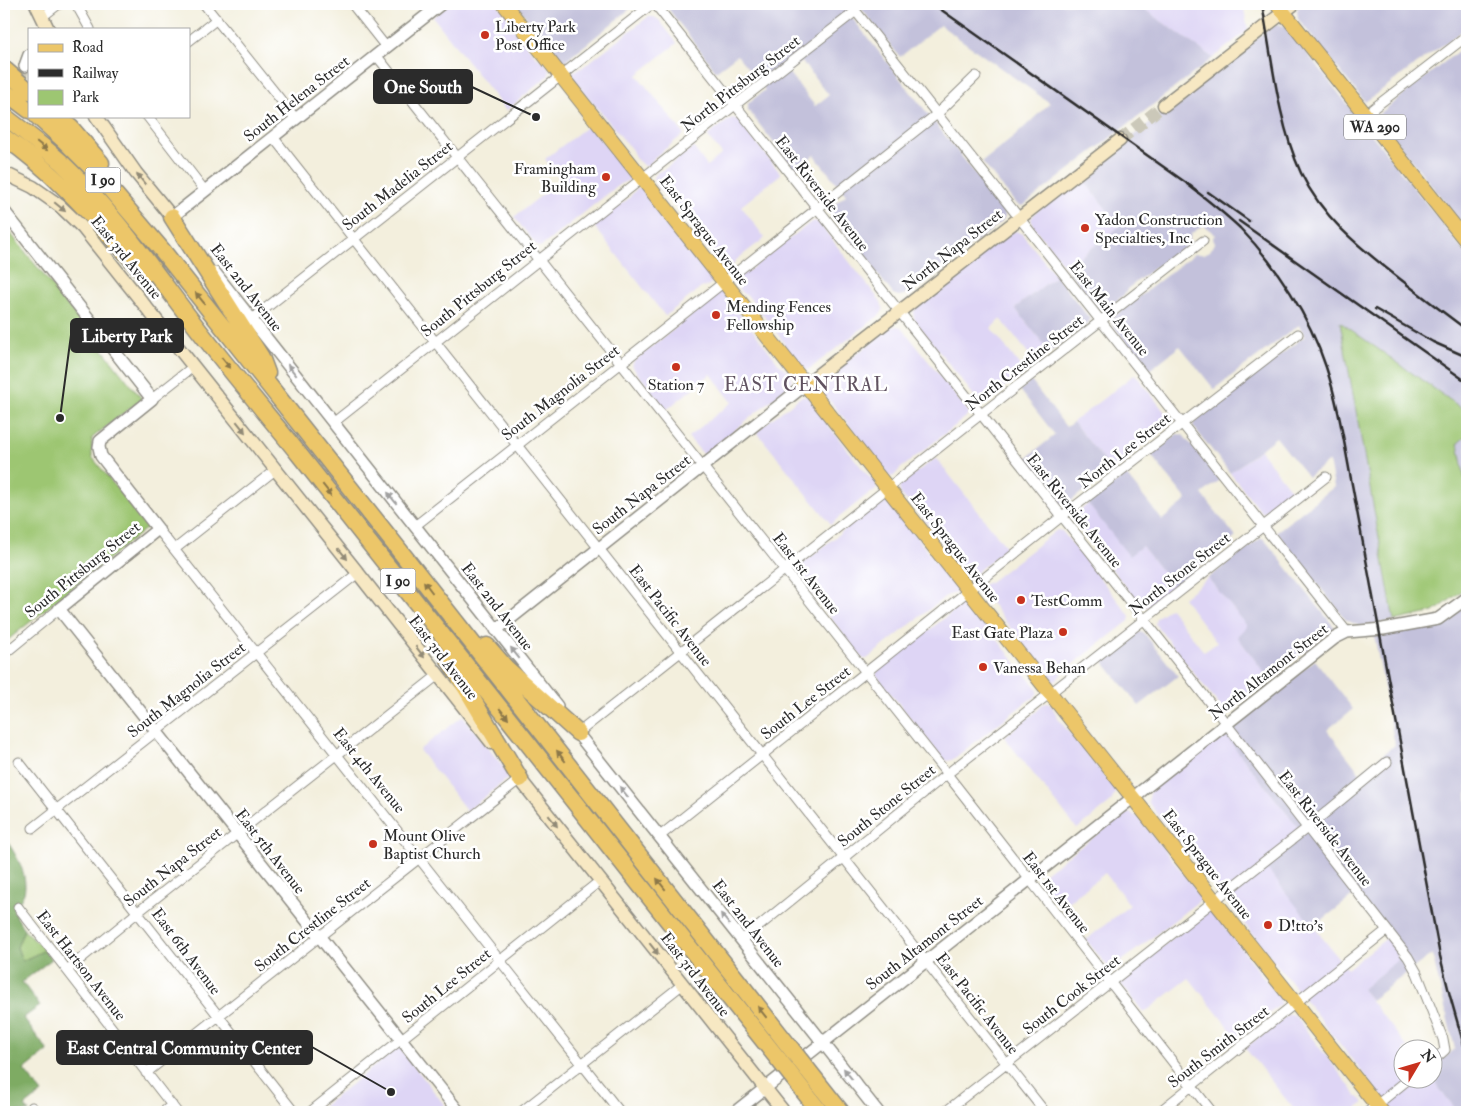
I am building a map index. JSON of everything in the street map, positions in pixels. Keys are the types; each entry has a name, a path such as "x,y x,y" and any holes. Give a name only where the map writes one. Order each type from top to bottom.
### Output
{"highway":[{"path":"4,69 28,90"},
{"path":"4,91 28,109"},
{"name":"I 90","path":"4,116 37,141 60,162 99,202 138,249 202,334 256,399 419,608 820,1112"},
{"name":"I 90","path":"39,118 66,141 95,171 162,250 841,1112"},
{"path":"59,118 71,128 90,150 143,215 162,250"},
{"path":"4,137 38,162 69,190 202,334"},
{"path":"172,218 261,357 274,391"},
{"path":"441,605 468,625 506,668 578,733"},
{"path":"419,608 520,779"}],"main road":[{"path":"36,4 40,23"},
{"name":"East Sprague Avenue","path":"504,4 1296,1003 1375,1110"},
{"path":"1164,105 1285,6"},
{"name":"WA 290","path":"1285,6 1366,114 1467,242"},
{"name":"East 2nd Avenue","path":"97,118 136,173 172,218"},
{"name":"North Napa Street","path":"805,385 1120,140"},
{"name":"East 3rd Avenue","path":"4,173 32,187 60,206 83,228 784,1112"}],"street":[{"path":"40,23 59,4"},
{"path":"76,4 89,28"},
{"path":"204,4 296,119"},
{"path":"352,4 386,47"},
{"name":"South Helena Street","path":"172,218 440,4"},
{"name":"South Madelia Street","path":"252,319 653,4"},
{"name":"East Riverside Avenue","path":"653,4 818,209 1388,930 1417,973 1443,1038"},
{"name":"East Main Avenue","path":"850,4 1018,218 1102,320 1347,632"},
{"name":"North Pittsburg Street","path":"643,179 856,11"},
{"path":"190,40 217,19"},
{"path":"1366,114 1467,36"},
{"name":"East 1st Avenue","path":"376,55 947,774 1212,1112"},
{"name":"South Magnolia Street","path":"414,526 937,114 976,76"},
{"path":"149,118 205,191"},
{"name":"East Pacific Avenue","path":"273,137 1045,1112"},
{"name":"South Pittsburg Street","path":"333,424 643,179"},
{"path":"4,212 152,399 194,366"},
{"name":"East 2nd Avenue","path":"172,218 878,1112"},
{"name":"North Crestline Street","path":"888,488 1203,241"},
{"name":"North Lee Street","path":"969,591 1061,517 1298,334"},
{"name":"South Napa Street","path":"496,630 805,385"},
{"name":"East 4th Avenue","path":"152,399 100,441 101,456 620,1112"},
{"path":"175,549 276,470"},
{"name":"North Stone Street","path":"1050,693 1326,477"},
{"path":"578,733 888,488"},
{"name":"South Pittsburg Street","path":"4,654 158,528"},
{"name":"South Magnolia Street","path":"33,828 358,573"},
{"name":"South Lee Street","path":"660,836 969,591"},
{"name":"North Altamont Street","path":"1133,798 1335,638 1347,632 1383,629 1438,619 1467,598"},
{"name":"East 5th Avenue","path":"59,609 459,1112"},
{"name":"South Napa Street","path":"67,970 438,675"},
{"name":"South Stone Street","path":"742,940 1050,693"},
{"name":"East 6th Avenue","path":"19,762 294,1112"},
{"name":"South Cook Street","path":"945,1112 1387,762"},
{"name":"South Crestline Street","path":"146,1073 520,779"},
{"name":"South Altamont Street","path":"735,1112 1133,798"},
{"name":"South Lee Street","path":"310,1112 600,880"},
{"name":"East Hartson Avenue","path":"18,907 174,1109"},
{"name":"South Smith Street","path":"1159,1112 1388,930"},
{"path":"521,1112 683,984"},
{"path":"1375,1110 1399,1088"},
{"path":"163,1112 174,1109"}],"shaded area":[{"path":"450,4 497,4 536,57 544,62 549,69 549,75 506,111 433,17"},
{"path":"516,4 636,4 563,63 558,61 550,47"},
{"path":"668,4 841,4 1004,210 1005,217 1002,222 904,295 893,294 831,215 831,207 846,195 814,155 795,170 748,110 748,103 765,90 757,79 737,55 716,71 669,10","holes":["802,62 829,95 815,106 788,72"]},
{"path":"863,4 1137,4 1213,58 1024,205 1020,206 1016,204 982,162 1014,137 1050,103 940,25 900,57 859,6"},
{"path":"1137,4 1243,4 1248,30 1213,58"},
{"path":"1301,4 1467,4 1467,27 1365,102 1298,19 1297,10"},
{"path":"648,17 654,17 659,20 677,43 637,75 684,134 655,157 649,165 644,166 635,158 632,150 571,76 572,72 583,67"},
{"path":"1278,24 1286,27 1467,255 1467,296 1465,299 1467,301 1467,412 1340,322 1394,621 1360,626 1346,620 1276,532 1334,487 1329,461 1308,477 1276,437 1230,473 1193,426 1194,422 1305,336 1299,325 1214,389 1180,346 1148,371 1111,323 1112,318 1194,254 1203,254 1210,251 1214,243 1213,237 1216,235 1203,225 1191,234 1188,245 1162,266 1158,265 1127,289 1125,294 1105,310 1100,310 1066,268 1120,226 1081,177 1271,27"},
{"path":"1467,44 1467,230 1378,118 1378,115"},
{"path":"733,118 738,120 781,174 741,206 765,238 736,260 731,268 727,269 721,267 714,253 666,194 659,189 653,178 658,172 665,169 693,147 707,166 722,154 707,136"},
{"path":"589,125 618,161 625,165 631,175 630,180 620,184 542,246 538,247 514,217 561,180 545,159"},
{"path":"1081,177 1120,226 1066,268 1033,226 1031,219 1035,213"},
{"path":"637,188 642,188 649,196 652,203 700,264 713,277 713,281 709,285 701,288 665,316 594,226 629,198"},
{"path":"811,222 819,223 881,302 883,309 881,314 808,370 802,369 748,296 742,293 736,286 735,280 738,275 747,272"},
{"path":"1016,231 1022,234 1056,276 1015,308 1050,352 1036,363 1001,319 991,328 1025,372 983,403 979,402 915,321 913,314 916,307 1009,232"},
{"path":"1056,276 1090,319 1088,323 1050,352 1015,308"},
{"path":"719,290 722,290 731,299 734,306 780,365 788,371 792,380 790,385 704,455 688,437 732,402 711,374 666,410 632,365 634,361 712,299"},
{"path":"898,326 903,329 968,413 966,417 900,469 894,476 890,477 880,468 878,461 831,402 824,397 818,385 892,327"},
{"path":"1135,374 1171,420 1170,424 1111,469 1073,422"},
{"path":"1031,381 1066,427 1073,422 1111,469 1066,505 1060,504 1025,459 1055,435 1020,390"},
{"path":"802,396 809,397 827,424 869,477 877,483 877,488 874,492 868,494 831,524 756,431"},
{"path":"1177,434 1183,435 1220,480 1202,494 1236,537 1174,586 1142,546 1129,556 1088,504 1126,475 1162,520 1187,500 1151,455"},
{"path":"1467,435 1467,492 1458,443"},
{"path":"1260,450 1291,490 1262,513 1230,473"},
{"path":"936,458 1007,548 980,569 974,578 967,577 961,571 958,562 911,503 900,493 900,484"},
{"path":"885,498 891,501 944,573 951,577 958,589 956,593 946,596 867,659 863,659 795,573 796,569 880,499"},
{"path":"1088,504 1129,555 1142,546 1174,586 1147,607 1140,605 1073,520 1074,515"},
{"path":"1057,530 1062,531 1130,616 1129,621 1062,673 1057,680 1053,681 992,604 986,601 979,589"},
{"path":"1261,538 1264,539 1335,628 1269,679 1237,636 1247,626 1208,578"},
{"path":"1208,578 1248,627 1237,636 1269,679 1228,710 1223,710 1155,624 1156,618 1170,608 1204,652 1217,643 1183,598"},
{"path":"963,600 970,601 976,608 978,615 1037,688 1038,692 1034,698 952,760 948,761 943,759 876,675 877,671 956,609"},
{"path":"1467,605 1467,1112 1458,1112 1439,1088 1444,1088 1444,1058 1455,1049 1432,954 1371,1000 1362,989 1401,957 1353,896 1313,927 1265,866 1304,835 1223,733 1315,660 1353,709 1327,730 1360,773 1395,745 1374,634 1435,626"},
{"path":"1138,632 1144,633 1178,676 1139,706 1102,660"},
{"path":"1043,704 1051,705 1059,720 1115,789 1115,794 1110,803 1077,829 1004,737"},
{"path":"463,716 509,776 467,811 419,750"},
{"path":"1223,733 1305,836 1266,866 1347,969 1387,938 1402,957 1362,989 1400,1038 1394,1038 1394,1088 1439,1088 1458,1112 1394,1112 1150,805 1148,801 1151,790"},
{"path":"1130,813 1139,818 1201,896 1200,900 1113,968 1109,968 1086,940 1130,905 1105,873 1061,908 1040,879 1042,875 1124,815"},
{"path":"1207,910 1212,910 1274,991 1281,997 1280,1005 1237,1038 1189,978 1144,1013 1121,984 1121,980"},
{"path":"1287,1015 1295,1016 1363,1101 1363,1104 1352,1112 1296,1112 1245,1048"},
{"path":"399,1047 450,1112 316,1112"}],"green space":[{"path":"4,225 142,399 92,438 92,457 148,527 4,643"},
{"path":"1340,322 1467,412 1467,435 1458,443 1467,492 1467,587 1434,612 1394,621"},
{"path":"4,837 23,871 24,893 13,910 24,930 17,947 22,961 45,950 52,959 22,982 40,1006 23,1018 48,1051 24,1070 42,1093 25,1106 29,1112 4,1112"},
{"path":"24,930 45,950 22,961 17,947"}],"tunnel":[{"path":"6,125 25,66"},
{"path":"1120,140 1164,105"}],"railway":[{"path":"933,4 1192,187"},
{"path":"1262,4 1281,112 1293,154 1310,189 1330,217 1355,242 1467,330"},
{"path":"1187,184 1240,228 1267,259 1279,275 1311,329 1326,367 1343,437 1440,956 1467,1056"},
{"path":"1208,192 1249,221"},
{"path":"1239,221 1467,382"},
{"path":"1375,309 1433,342 1467,357"}],"place":[{"name":"Liberty Park Post Office","path":"485,35"},
{"name":"One South","path":"536,117"},
{"name":"Framingham Building","path":"606,177"},
{"name":"Yadon Construction Specialties, Inc.","path":"1085,228"},
{"name":"Mending Fences Fellowship","path":"716,315"},
{"name":"Station 7","path":"676,367"},
{"name":"Liberty Park","path":"60,418"},
{"name":"TestComm","path":"1021,600"},
{"name":"East Gate Plaza","path":"1063,632"},
{"name":"Vanessa Behan","path":"983,667"},
{"name":"Mount Olive Baptist Church","path":"373,844"},
{"name":"D!tto's","path":"1268,925"},
{"name":"East Central Community Center","path":"391,1092"}],"district":[{"name":"EAST CENTRAL","path":"806,384"}]}
